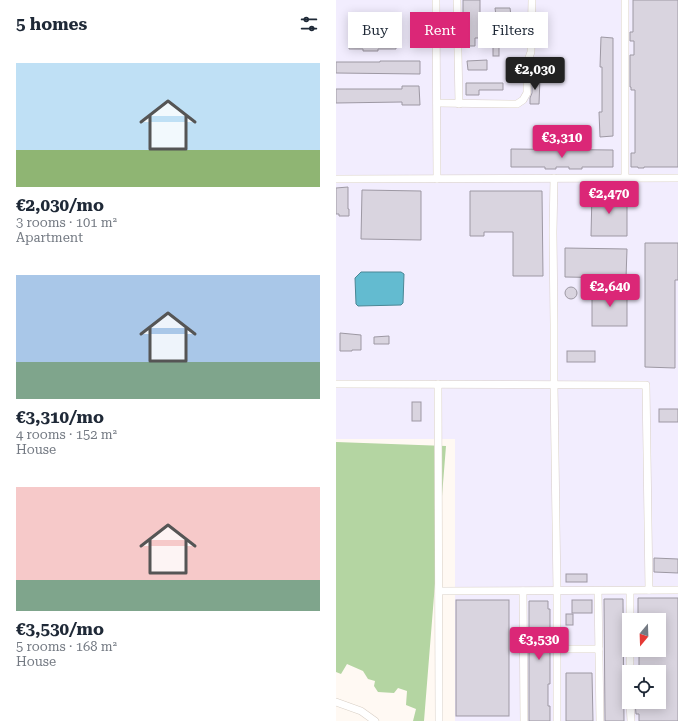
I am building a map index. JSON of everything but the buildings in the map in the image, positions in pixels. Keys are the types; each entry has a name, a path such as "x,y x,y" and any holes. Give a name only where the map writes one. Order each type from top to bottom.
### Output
{"street":[{"path":"436,0 437,179"},
{"path":"457,0 458,104"},
{"path":"437,103 517,104 523,100 527,93 527,63 531,52 532,0"},
{"path":"625,0 625,178"},
{"path":"554,178 553,232 557,721"},
{"path":"336,179 678,178"},
{"path":"336,384 646,385 649,590"},
{"path":"438,384 439,721"},
{"path":"439,591 678,590"},
{"path":"523,591 524,721"},
{"path":"598,591 600,721"},
{"path":"630,591 630,613"},
{"path":"557,649 599,649"},
{"path":"336,702 361,711 375,721"},
{"path":"630,709 631,721"}],"shaded area":[{"path":"336,0 678,0 678,721 455,721 455,439 336,439"}],"green space":[{"path":"336,442 446,446 424,721 413,721 416,709 406,705 407,691 398,688 394,693 378,692 374,686 375,681 368,679 363,671 347,664 341,674 336,672"}],"water":[{"path":"361,272 401,272 404,274 403,303 401,305 358,306 356,304 355,278"}]}
